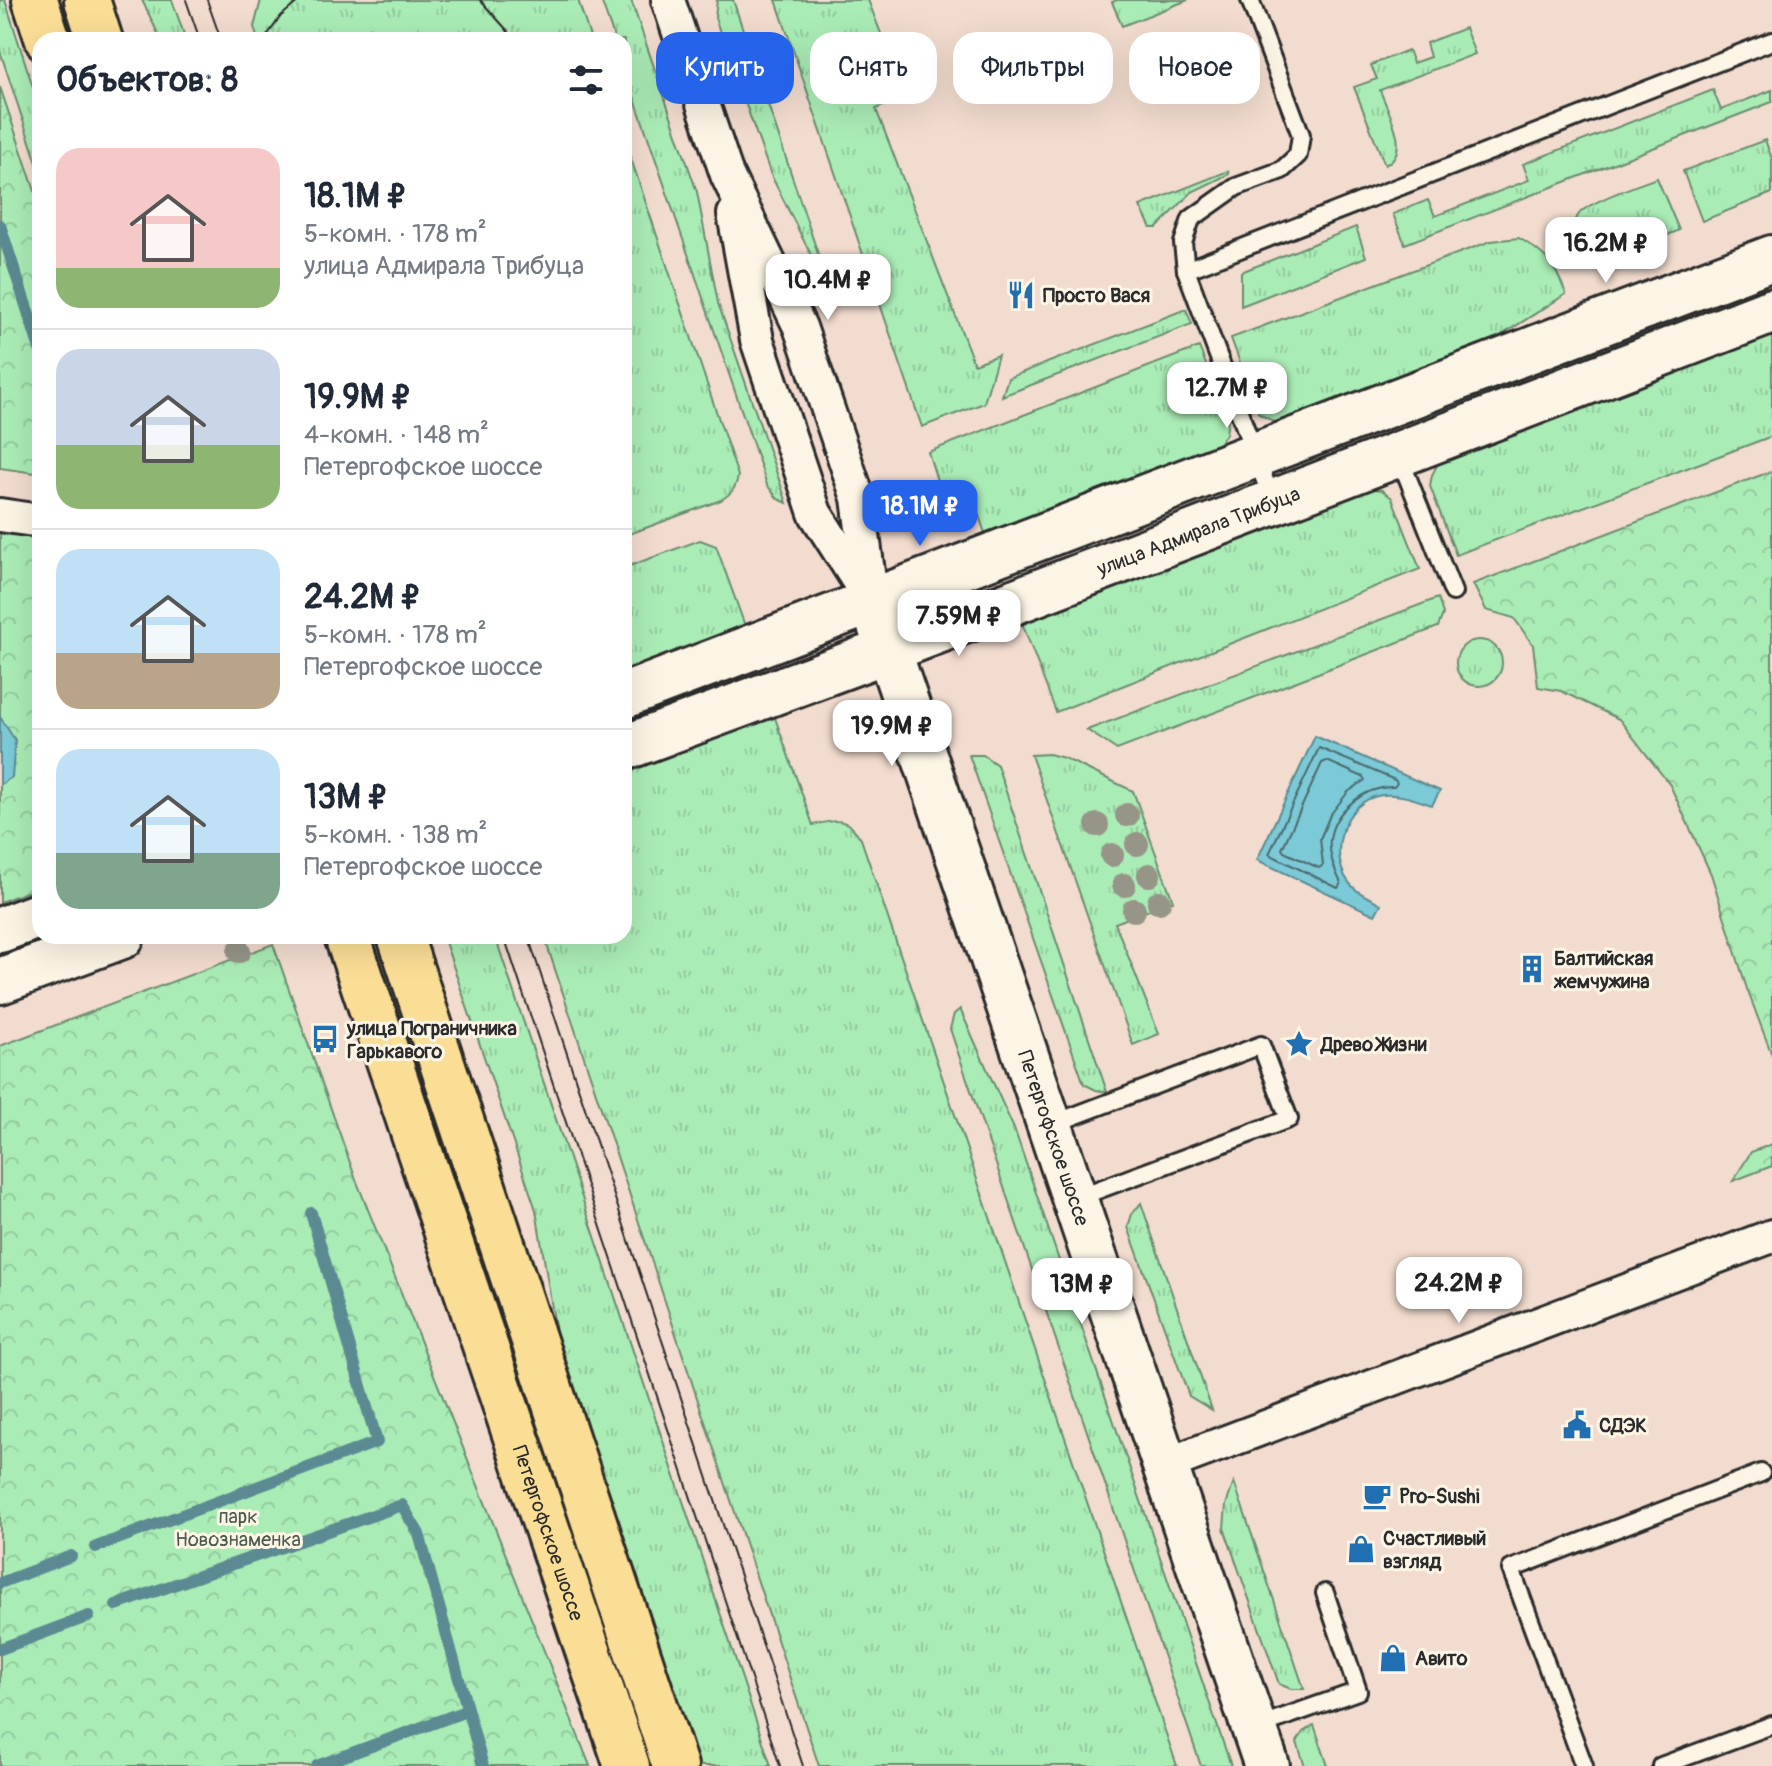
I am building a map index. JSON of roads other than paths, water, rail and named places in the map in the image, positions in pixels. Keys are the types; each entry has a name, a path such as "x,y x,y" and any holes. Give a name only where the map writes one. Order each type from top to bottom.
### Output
{"main road":[{"path":"35,0 45,32"},
{"path":"87,0 97,32"},
{"name":"Петергофское шоссе","path":"350,944 627,1766"},
{"path":"403,944 675,1766"}],"street":[{"name":"Петергофское шоссе","path":"668,0 727,175 800,327 858,498 872,602 1261,1747"},
{"name":"Петергофское шоссе","path":"727,175 757,340 802,476 815,513 872,602"},
{"path":"632,693 1772,258"},
{"name":"улица Адмирала Трибуца","path":"632,745 1772,311"},
{"path":"0,515 32,520"},
{"path":"0,930 32,918"},
{"path":"0,981 100,944"},
{"path":"1165,1465 1772,1236"}],"lane":[{"path":"1250,0 1301,135 1298,155 1282,170 1236,187 1191,219 1183,243 1186,270 1273,502"},
{"path":"1186,270 1772,41"},
{"path":"1398,454 1453,592"},
{"path":"1050,1125 1261,1045 1289,1119 1074,1199"},
{"path":"1584,1766 1511,1569 1761,1473"},
{"path":"1261,1747 1358,1691 1325,1593"},
{"path":"1661,1766 1772,1725"}],"water":[{"path":"0,717 15,740 12,777 0,785"},
{"path":"1315,736 1440,791 1432,805 1396,795 1369,799 1357,807 1348,819 1339,847 1340,862 1354,888 1381,904 1375,915 1257,860"}],"waterway":[{"path":"0,225 32,324"},
{"path":"96,1547 377,1442 311,1213"},
{"path":"116,1605 402,1505 419,1534 483,1766"},
{"path":"0,1583 71,1556"},
{"path":"0,1649 89,1616"},
{"path":"317,1766 466,1711"}],"tram line":[{"path":"186,0 197,32"},
{"path":"207,0 218,32"},
{"path":"270,32 281,16 300,0"},
{"path":"480,0 508,32"},
{"path":"507,944 780,1766"},
{"path":"531,944 803,1766"}],"place":[{"name":"Просто Вася","path":"1021,295"},
{"name":"Балтийская жемчужина","path":"1532,969"},
{"name":"улица Пограничника Гарькавого","path":"325,1039"},
{"name":"Древо Жизни","path":"1299,1044"},
{"name":"СДЭК","path":"1577,1425"},
{"name":"Pro-Sushi","path":"1377,1496"},
{"name":"Счастливый взгляд","path":"1361,1549"},
{"name":"Авито","path":"1393,1658"}],"park label":[{"name":"парк Новознаменка","path":"238,1528"}]}
